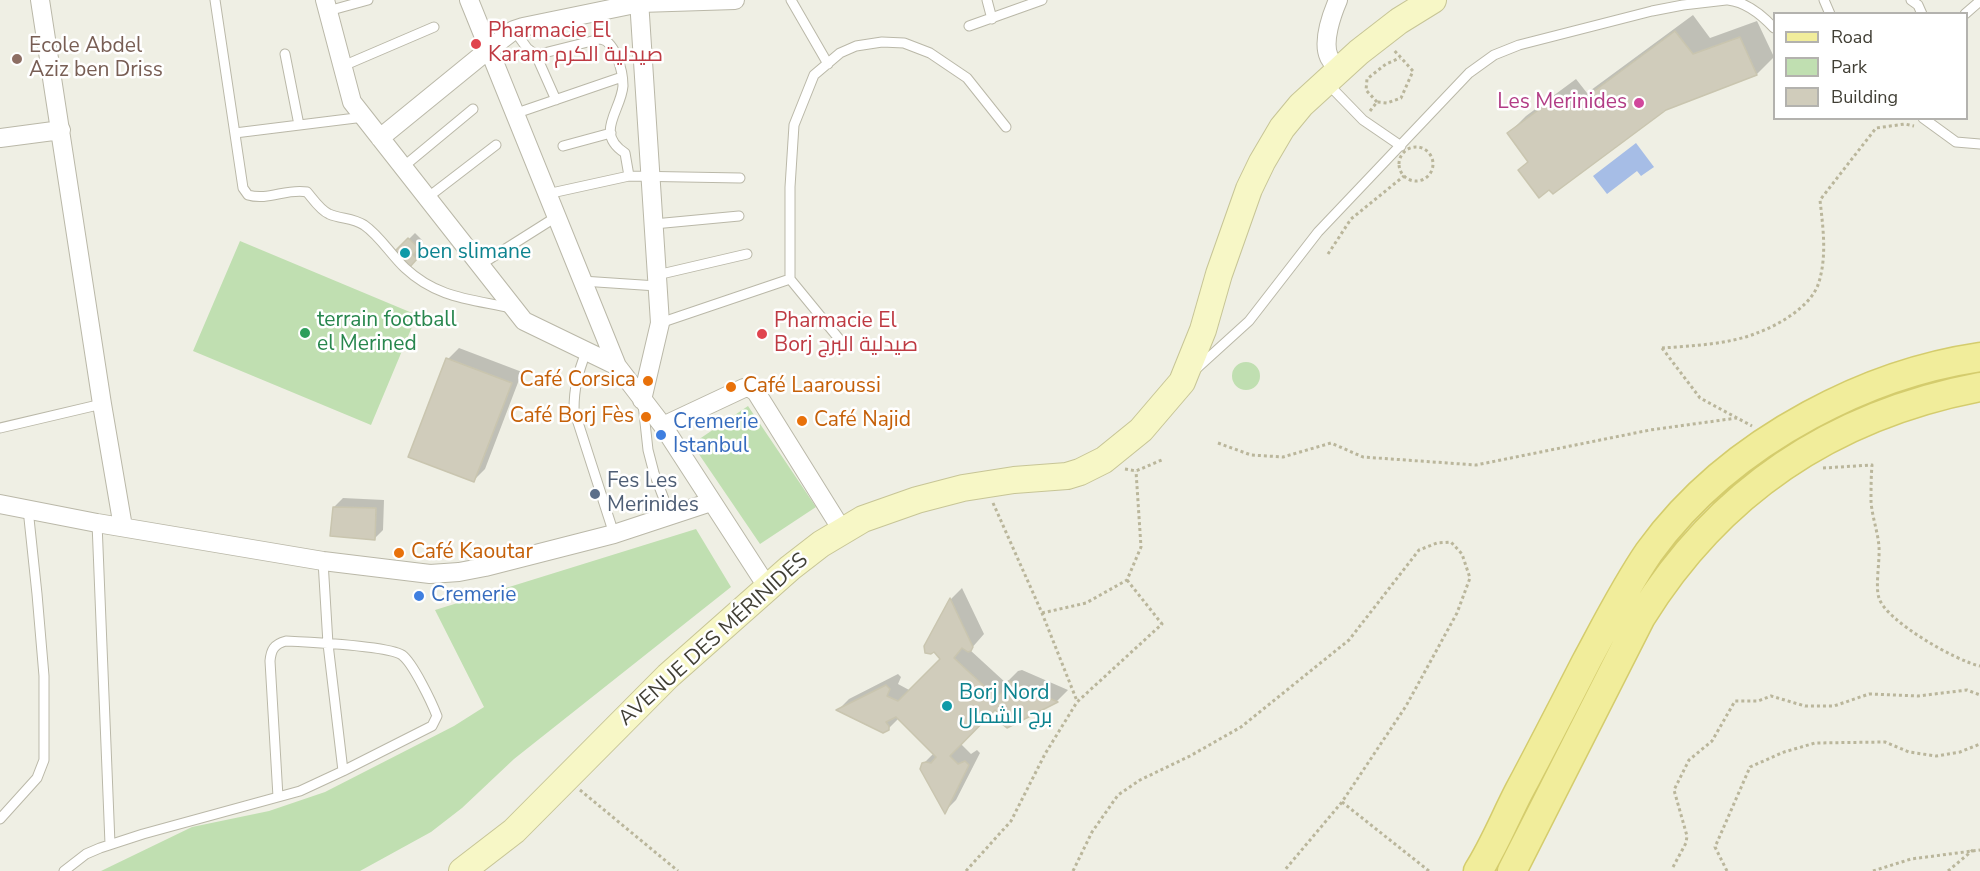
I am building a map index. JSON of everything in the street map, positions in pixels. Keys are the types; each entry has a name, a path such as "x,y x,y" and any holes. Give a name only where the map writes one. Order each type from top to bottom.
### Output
{"main road":[{"name":"AVENUE DES MÉRINIDES","path":"462,871 514,831 669,676 807,554 842,530 863,519 916,500 985,485 1067,476 1104,460 1141,430 1182,382 1203,330 1219,274 1254,177 1282,128 1331,75 1380,34 1433,0"},
{"path":"1478,871 1618,602 1650,552 1685,509 1742,457 1825,407 1874,385 1922,369 1980,357"},
{"path":"1512,871 1632,634 1654,596 1699,538 1763,480 1795,457 1845,429 1879,414 1928,399 1980,387"}],"street":[{"path":"40,0 123,527"},
{"path":"469,0 617,366 663,426 768,588"},
{"path":"380,138 514,30 601,5 735,0"},
{"path":"1331,75 1327,46 1331,18 1338,0"},
{"path":"640,2 660,323 642,400"},
{"path":"326,5 352,102 513,308 524,321 617,366"},
{"path":"0,138 61,130"},
{"path":"663,426 744,388 750,388 756,392 842,530"},
{"path":"0,504 97,523 323,561 430,574 459,572 614,534 711,502"}],"lane":[{"path":"215,0 243,188 248,195 257,198 299,190 307,192 329,214 355,219 367,228 406,270 426,285 441,293 513,308"},
{"path":"326,5 368,0"},
{"path":"791,0 828,64"},
{"path":"987,0 992,19"},
{"path":"969,26 1042,0"},
{"path":"1182,382 1249,321 1318,232 1469,74 1494,55 1519,45 1685,2 1727,0 1738,2 1767,20 1773,27"},
{"path":"1911,0 1918,5 1921,12"},
{"path":"1967,12 1980,1"},
{"path":"343,66 434,27"},
{"path":"514,30 526,48 536,55 556,100"},
{"path":"536,55 606,39 614,50 622,76 622,91 610,120 611,133 617,149 625,153 628,176"},
{"path":"840,340 790,279 790,187 794,124 814,75 840,53 856,46 882,42 904,43 930,53 967,78 1006,127"},
{"path":"285,54 299,125"},
{"path":"1331,75 1363,120 1401,146"},
{"path":"514,114 622,76"},
{"path":"403,167 473,109"},
{"path":"235,133 364,117"},
{"path":"1926,120 1956,142 1980,144"},
{"path":"563,146 611,133"},
{"path":"427,198 496,145"},
{"path":"547,194 628,176 740,178"},
{"path":"654,224 739,216"},
{"path":"480,265 556,217"},
{"path":"582,281 657,280 747,254"},
{"path":"660,323 790,279"},
{"path":"586,352 576,379 574,410 614,534"},
{"path":"642,400 648,450 670,515"},
{"path":"0,428 102,404"},
{"path":"0,819 38,778 44,760 44,676 38,594 28,509"},
{"path":"97,523 110,844"},
{"path":"323,561 328,644 343,771"},
{"path":"64,871 87,854 110,844 300,791 432,726 437,716 432,703 410,665 401,655 328,644 286,641 278,644 271,651 270,673 278,797"}],"path":[{"path":"1399,56 1413,71 1401,98 1387,103 1377,102 1366,90 1367,79 1399,56"},
{"path":"1363,120 1377,102"},
{"path":"1772,437 1700,398 1662,348 1722,342 1757,333 1798,311 1819,284 1824,259 1825,237 1820,200 1868,136 1876,128 1891,124 1905,123 1940,130"},
{"path":"1328,254 1351,219 1404,176 1414,181 1426,178 1430,174 1433,163 1428,152"},
{"path":"1218,443 1251,455 1283,457 1331,443 1363,457 1476,465 1650,430 1737,418"},
{"path":"1795,457 1825,468 1872,465 1871,503 1879,548 1878,597 1888,612 1898,621 1939,648 1980,666"},
{"path":"1042,613 1086,603 1127,580 1141,547 1136,471"},
{"path":"985,485 1042,613 1077,702"},
{"path":"1073,871 1092,832 1118,795 1140,780 1190,756 1241,727 1349,640 1419,550 1437,543 1451,542 1462,554 1470,578 1457,613 1406,705 1342,802 1284,871"},
{"path":"966,871 1011,820 1045,754 1077,702 1162,624 1127,580"},
{"path":"1673,867 1686,843 1687,836 1674,790 1689,760 1712,741 1735,701 1758,700 1771,696 1805,706 1834,706 1869,694 1918,696 1967,690 1980,695"},
{"path":"1727,871 1715,847 1750,767 1784,752 1815,743 1885,742 1909,752 1936,756 1960,752 1980,744"},
{"path":"566,779 678,871"},
{"path":"1342,802 1429,871"},
{"path":"1948,871 1974,849"},
{"path":"1873,871 1911,859 1980,850"}],"green space":[{"name":"terrain football el Merined","path":"240,241 417,315 371,425 193,351"},
{"path":"1246,362 1256,366 1260,376 1256,386 1246,390 1236,386 1232,376 1236,366"},
{"path":"748,406 816,507 760,544 692,444"},
{"path":"696,529 731,587 514,759 462,808 431,832 360,871 101,871 192,827 269,811 325,792 454,726 484,707 435,610"}],"water":[{"path":"1636,143 1654,167 1641,176 1637,171 1607,194 1593,176"}],"building":[{"path":"1675,31 1693,54 1740,37 1757,75 1666,110 1553,194 1549,190 1539,198 1518,170 1528,162 1507,133 1559,95 1570,109"},
{"name":"ben slimane","path":"408,238 419,248 413,255 417,259 409,268 395,251"},
{"path":"446,358 512,383 474,482 408,457"},
{"path":"333,507 376,508 375,540 330,536"},
{"name":"Borj Nord برج الشمال","path":"950,598 973,647 968,652 962,648 954,658 996,697 1005,690 1003,686 1009,681 1058,702 1007,728 1002,724 1005,719 995,710 950,756 958,764 965,761 969,765 945,814 920,769 922,763 931,763 936,757 896,717 886,722 889,730 883,733 836,710 886,685 890,689 887,696 898,701 940,659 934,652 925,653 924,646"}],"place":[{"name":"Pharmacie El Karam صيدلية الكرم","path":"476,44"},
{"name":"Ecole Abdel Aziz ben Driss","path":"17,59"},
{"name":"Les Merinides","path":"1639,103"},
{"name":"ben slimane","path":"405,253"},
{"name":"terrain football el Merined","path":"305,333"},
{"name":"Pharmacie El Borj صيدلية البرج","path":"762,334"},
{"name":"Café Corsica","path":"648,381"},
{"name":"Café Laaroussi","path":"731,387"},
{"name":"Café Borj Fès","path":"646,417"},
{"name":"Café Najid","path":"802,421"},
{"name":"Cremerie Istanbul","path":"661,435"},
{"name":"Fes Les Merinides","path":"595,494"},
{"name":"Café Kaoutar","path":"399,553"},
{"name":"Cremerie","path":"419,596"},
{"name":"Borj Nord برج الشمال","path":"947,706"}]}
